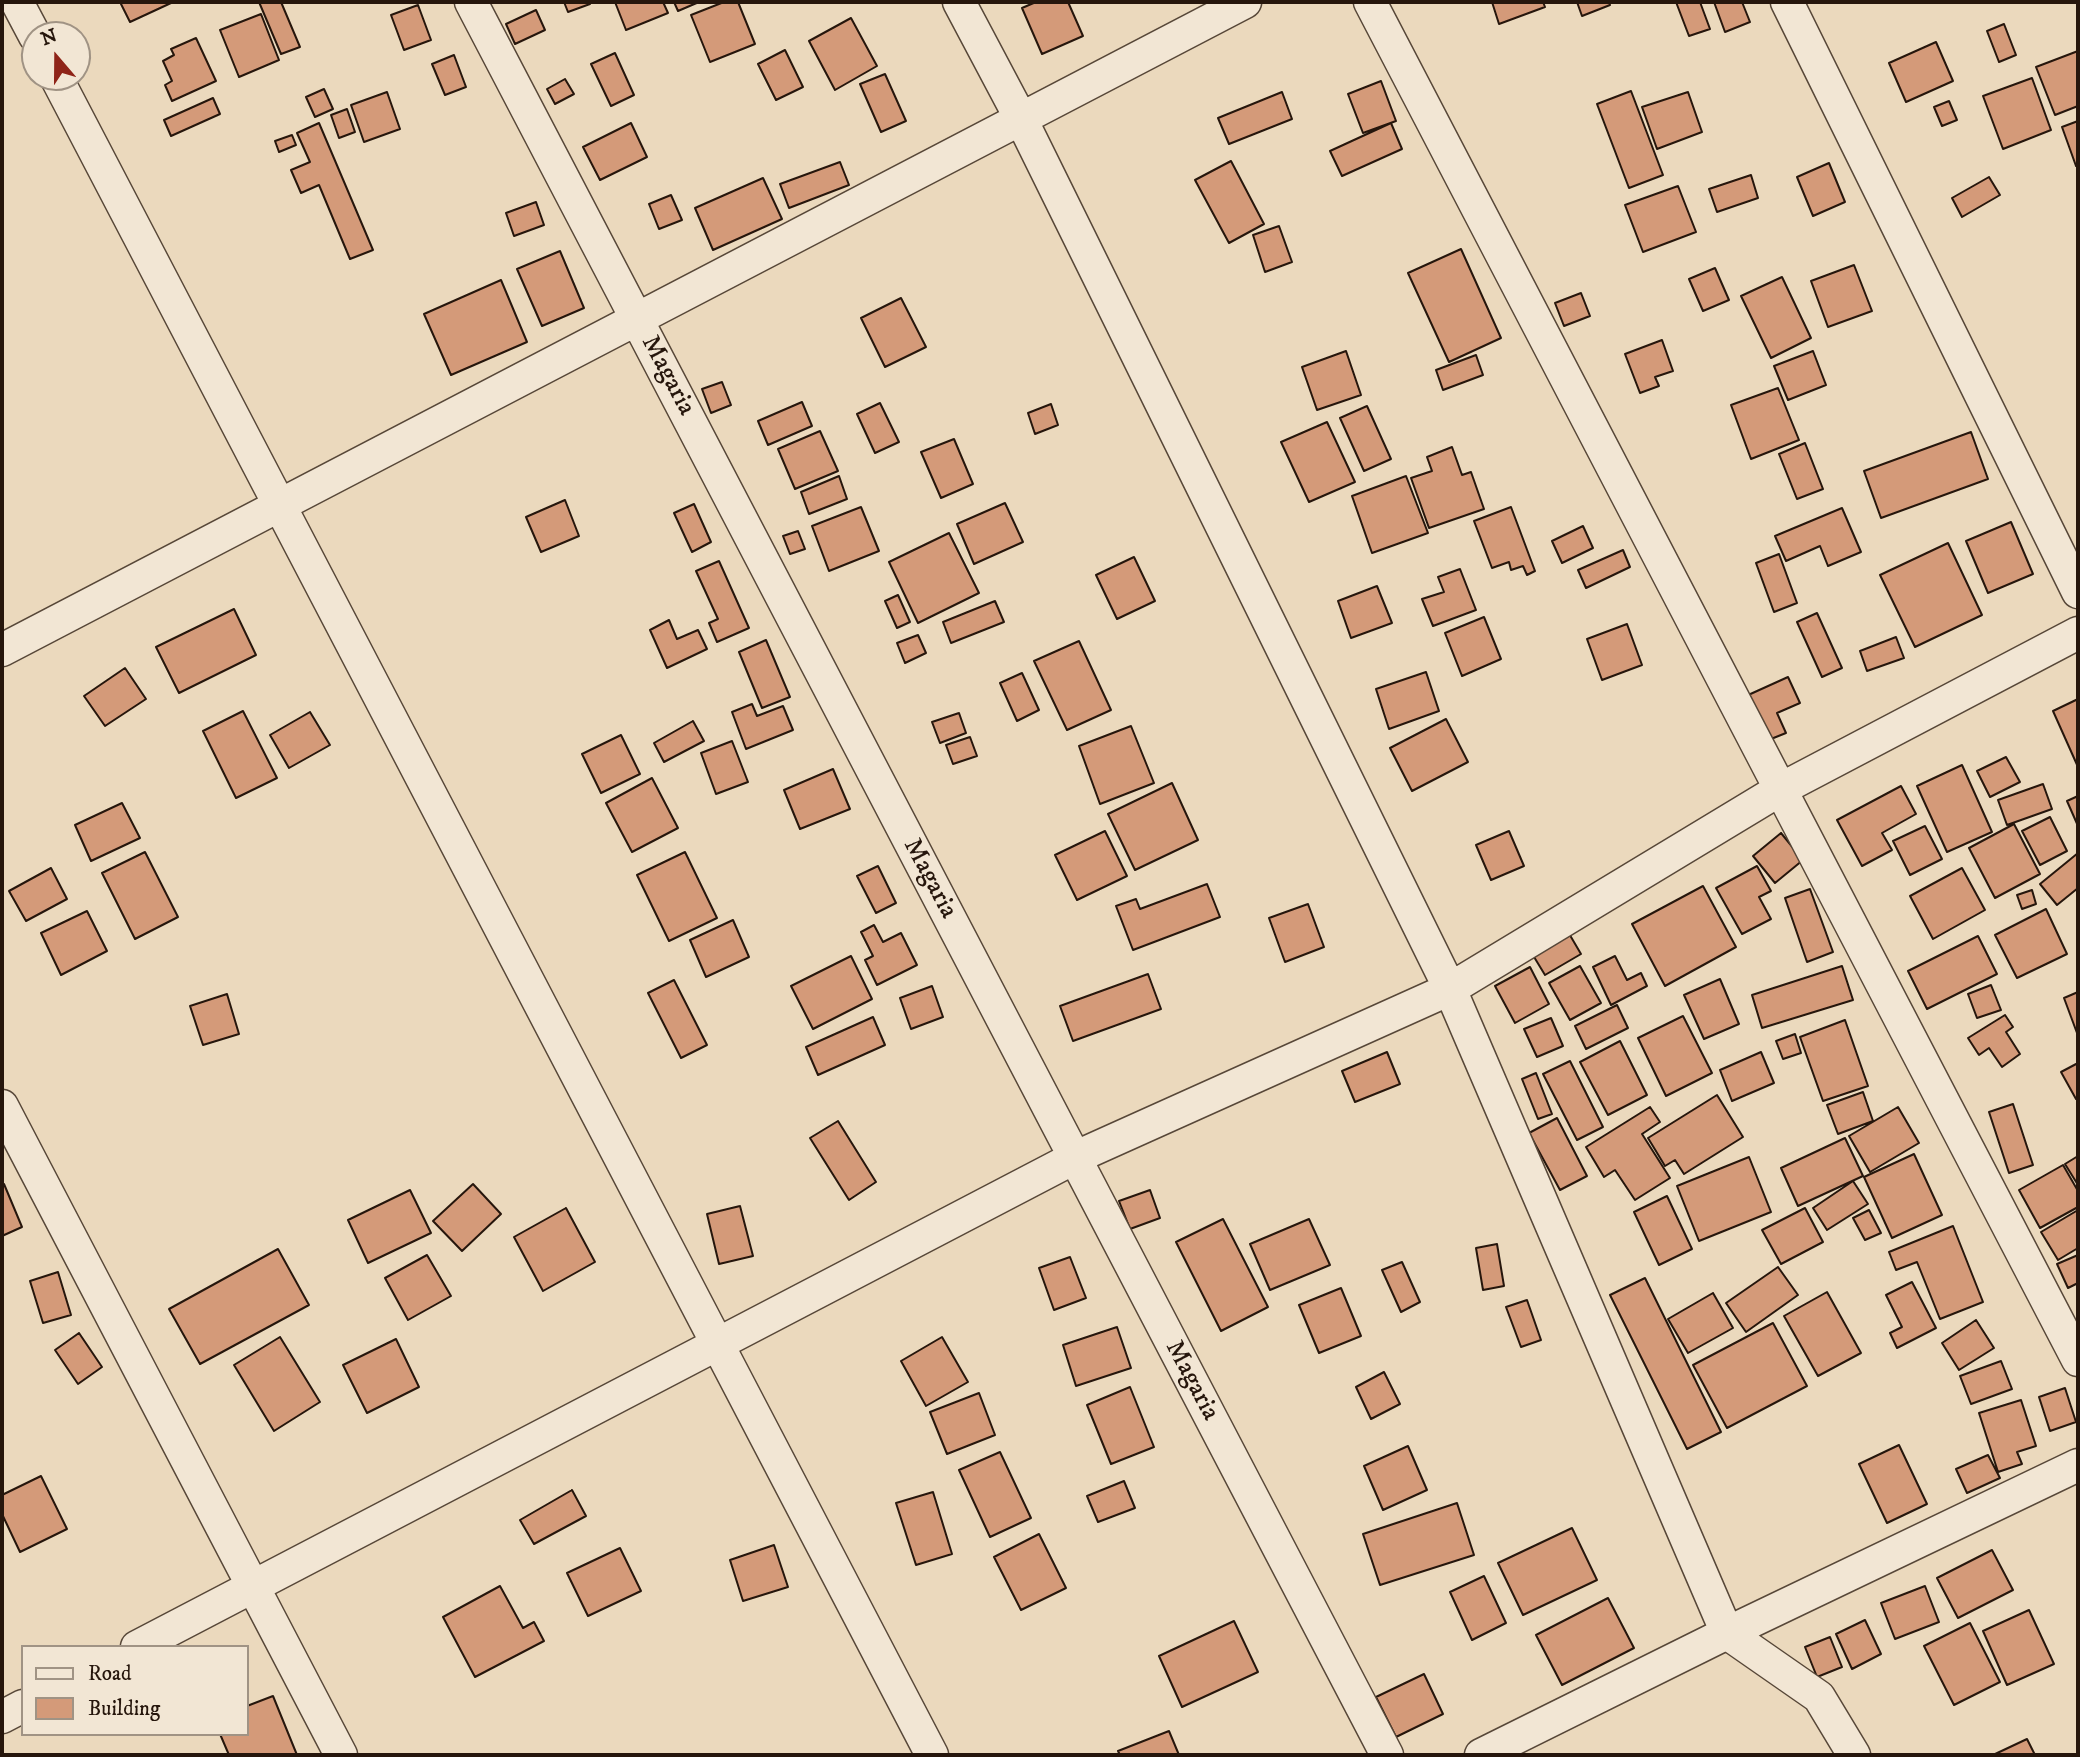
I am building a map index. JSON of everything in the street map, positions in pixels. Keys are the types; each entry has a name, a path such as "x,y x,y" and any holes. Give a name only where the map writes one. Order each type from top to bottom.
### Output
{"street":[{"path":"17,2 27,21"},
{"name":"Magaria","path":"471,2 1387,1755"},
{"path":"959,2 1021,119 1450,989 1727,1633 1819,1697 1853,1755"},
{"path":"2,650 1245,2"},
{"path":"1370,2 2078,1360"},
{"path":"1787,2 2078,592"},
{"path":"63,91 932,1755"},
{"path":"141,1645 1074,1158 1450,989 1781,789 2078,633"},
{"path":"2,1106 341,1755"},
{"path":"1481,1755 1727,1633 2078,1465"},
{"path":"2,1717 21,1707"}],"building":[{"path":"120,2 170,2 171,3 130,22"},
{"path":"259,2 281,2 300,47 281,54"},
{"path":"564,2 589,2 590,4 568,12"},
{"path":"615,2 663,2 668,13 626,30"},
{"path":"674,2 699,2 678,11"},
{"path":"724,2 738,2 755,44 710,62 691,15"},
{"path":"1036,2 1068,2 1083,36 1042,54 1022,8"},
{"path":"1492,2 1543,2 1545,7 1499,24"},
{"path":"1577,2 1609,2 1610,5 1582,16"},
{"path":"1676,2 1700,2 1710,29 1689,36"},
{"path":"1714,2 1742,2 1750,22 1725,32"},
{"path":"418,5 431,40 404,50 391,15"},
{"path":"536,10 545,30 515,44 506,24"},
{"path":"261,14 279,60 239,77 220,30"},
{"path":"851,18 877,66 835,90 809,41"},
{"path":"2004,24 2016,55 1999,62 1987,31"},
{"path":"196,38 216,81 172,101 165,85 172,81 163,61 174,55 171,49"},
{"path":"1936,42 1953,81 1906,102 1889,63"},
{"path":"785,50 803,87 776,100 758,64"},
{"path":"2078,51 2078,106 2055,115 2036,67"},
{"path":"615,53 634,95 611,106 591,64"},
{"path":"454,55 466,87 445,95 432,64"},
{"path":"885,74 906,121 881,132 860,84"},
{"path":"2032,78 2051,130 2003,149 1983,96"},
{"path":"565,79 574,94 555,104 547,89"},
{"path":"1381,81 1396,121 1363,133 1348,94"},
{"path":"324,89 333,109 315,117 306,97"},
{"path":"1631,91 1663,175 1629,188 1597,104"},
{"path":"387,92 400,129 364,142 351,105"},
{"path":"1282,92 1292,119 1229,144 1218,118"},
{"path":"1688,92 1702,132 1657,149 1642,107"},
{"path":"213,98 220,114 171,136 164,120"},
{"path":"1949,101 1957,120 1942,126 1934,107"},
{"path":"347,109 355,132 339,138 331,115"},
{"path":"2078,121 2078,165 2076,166 2062,127"},
{"path":"319,123 373,250 350,259 319,185 301,193 291,170 310,162 297,133"},
{"path":"631,123 647,157 600,180 583,147"},
{"path":"1391,123 1402,149 1342,176 1330,151"},
{"path":"292,135 296,145 279,152 275,141"},
{"path":"1231,161 1264,224 1229,243 1195,180"},
{"path":"840,162 849,185 789,208 780,184"},
{"path":"1829,163 1845,202 1813,216 1797,177"},
{"path":"1751,175 1758,198 1717,212 1709,189"},
{"path":"1989,177 2000,195 1962,217 1952,198"},
{"path":"763,178 782,219 713,250 695,208"},
{"path":"1678,186 1696,232 1643,252 1625,205"},
{"path":"671,195 682,220 659,229 649,204"},
{"path":"536,202 544,225 514,236 506,213"},
{"path":"1279,226 1292,262 1265,272 1253,235"},
{"path":"1461,249 1501,338 1449,362 1408,273"},
{"path":"560,251 584,308 542,326 517,269"},
{"path":"1854,265 1872,311 1828,327 1811,281"},
{"path":"1715,268 1729,300 1703,311 1689,279"},
{"path":"1782,277 1811,338 1771,358 1741,296"},
{"path":"501,280 527,342 451,375 424,314"},
{"path":"1581,293 1590,316 1564,326 1555,303"},
{"path":"901,298 926,347 885,367 861,318"},
{"path":"1662,340 1673,371 1655,377 1659,386 1640,393 1625,354"},
{"path":"1346,351 1361,395 1317,410 1302,367"},
{"path":"1813,351 1826,385 1788,400 1774,366"},
{"path":"1476,355 1483,375 1443,390 1436,370"},
{"path":"722,382 731,405 711,413 702,389"},
{"path":"1778,388 1799,440 1751,459 1731,405"},
{"path":"802,402 812,426 768,445 758,421"},
{"path":"880,403 899,442 875,453 857,414"},
{"path":"1051,404 1058,425 1035,434 1028,413"},
{"path":"1367,406 1391,459 1364,471 1340,418"},
{"path":"1327,422 1355,482 1309,502 1281,442"},
{"path":"820,431 838,471 795,489 778,449"},
{"path":"1971,432 1988,479 1881,518 1864,471"},
{"path":"954,439 973,484 941,498 921,452"},
{"path":"1805,443 1823,489 1797,499 1779,454"},
{"path":"1452,447 1462,475 1471,472 1484,509 1429,528 1411,478 1432,471 1427,457"},
{"path":"839,476 847,499 809,514 801,492"},
{"path":"1406,476 1428,533 1372,553 1352,496"},
{"path":"565,500 579,536 541,552 526,517"},
{"path":"1005,503 1023,542 974,564 957,524"},
{"path":"694,504 711,542 692,552 674,513"},
{"path":"861,507 879,551 829,571 812,526"},
{"path":"1511,507 1535,571 1527,575 1523,566 1511,570 1509,562 1492,568 1474,521"},
{"path":"1842,508 1861,552 1828,566 1820,546 1786,561 1775,536"},
{"path":"2011,522 2033,574 1988,593 1966,541"},
{"path":"1583,526 1593,548 1562,563 1552,541"},
{"path":"798,531 805,549 790,554 783,536"},
{"path":"949,533 979,593 918,623 889,562"},
{"path":"1948,543 1982,615 1915,647 1880,575"},
{"path":"1623,550 1630,567 1586,588 1578,570"},
{"path":"1779,554 1797,603 1774,612 1756,563"},
{"path":"1134,557 1155,601 1117,619 1096,575"},
{"path":"719,561 749,628 717,642 709,623 718,619 696,571"},
{"path":"1460,569 1476,610 1433,626 1422,599 1444,592 1438,577"},
{"path":"1377,586 1392,623 1351,638 1338,601"},
{"path":"898,595 910,622 897,628 885,601"},
{"path":"995,601 1004,622 951,643 943,622"},
{"path":"234,609 256,655 179,693 156,647"},
{"path":"1817,613 1842,668 1822,677 1797,622"},
{"path":"1484,617 1501,659 1462,676 1445,633"},
{"path":"669,620 677,639 698,630 707,649 667,668 650,630"},
{"path":"1627,624 1642,665 1602,680 1587,639"},
{"path":"918,635 926,653 905,663 897,643"},
{"path":"1896,637 1904,658 1867,671 1860,651"},
{"path":"766,640 790,697 762,708 739,652"},
{"path":"1079,641 1111,710 1067,730 1034,661"},
{"path":"125,668 146,699 105,726 84,696"},
{"path":"1426,672 1439,711 1389,729 1376,689"},
{"path":"1022,673 1039,710 1017,721 1000,683"},
{"path":"1788,677 1800,703 1777,713 1786,733 1766,741 1746,696"},
{"path":"2078,699 2078,767 2053,711"},
{"path":"752,704 757,716 783,706 793,730 746,749 732,712"},
{"path":"243,711 277,778 236,798 203,731"},
{"path":"310,712 330,745 289,768 270,735"},
{"path":"959,713 966,733 940,743 932,722"},
{"path":"1446,719 1468,762 1412,791 1390,748"},
{"path":"693,721 704,741 664,762 654,743"},
{"path":"1131,726 1154,783 1100,804 1079,746"},
{"path":"621,735 640,774 601,793 582,754"},
{"path":"970,737 977,756 953,764 946,745"},
{"path":"732,741 748,782 716,794 701,753"},
{"path":"2006,757 2020,782 1990,797 1977,771"},
{"path":"1962,765 1992,832 1947,852 1917,786"},
{"path":"833,769 850,809 800,829 784,790"},
{"path":"652,778 678,828 632,852 606,803"},
{"path":"1172,783 1198,840 1135,870 1108,814"},
{"path":"2043,784 2052,809 2007,825 1998,800"},
{"path":"1901,786 1916,814 1882,833 1892,850 1862,866 1837,820"},
{"path":"2078,796 2078,826 2067,801"},
{"path":"122,803 140,838 91,861 75,825"},
{"path":"2050,817 2067,851 2040,865 2022,831"},
{"path":"2014,824 2040,874 1995,898 1969,848"},
{"path":"1925,826 1942,859 1910,875 1893,841"},
{"path":"1105,831 1127,876 1077,900 1055,855"},
{"path":"1509,831 1524,866 1491,880 1476,845"},
{"path":"1781,833 1803,860 1775,883 1753,856"},
{"path":"145,852 178,917 135,939 102,873"},
{"path":"685,852 717,918 669,941 637,875"},
{"path":"2078,853 2078,888 2057,905 2040,884"},
{"path":"878,866 896,903 876,913 857,876"},
{"path":"1757,866 1771,891 1759,897 1771,919 1742,934 1716,888"},
{"path":"51,868 67,899 26,921 9,891"},
{"path":"1962,868 1985,910 1933,939 1910,896"},
{"path":"1207,884 1220,917 1133,950 1116,906 1136,899 1140,909"},
{"path":"1703,886 1736,947 1665,986 1632,924"},
{"path":"1810,889 1833,952 1807,962 1785,898"},
{"path":"2032,890 2036,904 2022,909 2017,895"},
{"path":"1308,904 1324,947 1285,962 1269,918"},
{"path":"2046,909 2067,954 2017,978 1995,935"},
{"path":"87,911 107,951 61,975 41,933"},
{"path":"733,920 749,957 706,977 690,940"},
{"path":"874,925 883,942 901,933 917,965 877,985 865,960 873,956 861,932"},
{"path":"1564,925 1581,954 1545,975 1528,947"},
{"path":"1978,936 1997,974 1927,1009 1908,971"},
{"path":"851,956 872,999 813,1029 791,986"},
{"path":"1615,956 1627,980 1641,973 1647,986 1611,1005 1593,967"},
{"path":"1580,966 1601,1003 1570,1020 1549,983"},
{"path":"1842,966 1853,1000 1762,1028 1752,995"},
{"path":"1530,967 1549,1004 1515,1023 1495,986"},
{"path":"1148,974 1161,1009 1073,1041 1060,1006"},
{"path":"1720,979 1739,1024 1704,1039 1684,995"},
{"path":"674,980 707,1045 681,1058 648,993"},
{"path":"1991,985 2001,1010 1977,1018 1968,994"},
{"path":"932,986 943,1017 911,1029 900,998"},
{"path":"2078,992 2078,1032 2077,1033 2064,998"},
{"path":"227,994 239,1034 203,1045 190,1006"},
{"path":"1617,1005 1628,1028 1586,1049 1575,1026"},
{"path":"2005,1015 2013,1027 2006,1032 2020,1054 2002,1067 1989,1048 1979,1055 1968,1038"},
{"path":"1683,1016 1712,1073 1666,1096 1638,1038"},
{"path":"873,1017 885,1045 818,1075 806,1047"},
{"path":"1551,1018 1563,1046 1537,1057 1524,1029"},
{"path":"1845,1020 1868,1086 1823,1101 1800,1037"},
{"path":"1795,1034 1801,1053 1783,1059 1776,1041"},
{"path":"1620,1041 1647,1095 1608,1115 1580,1062"},
{"path":"1387,1052 1400,1084 1355,1102 1342,1071"},
{"path":"1761,1052 1774,1083 1732,1101 1720,1070"},
{"path":"1570,1061 1603,1127 1577,1140 1543,1074"},
{"path":"2078,1063 2078,1098 2076,1099 2061,1072"},
{"path":"1536,1073 1552,1114 1538,1119 1522,1079"},
{"path":"1863,1092 1873,1121 1838,1134 1827,1105"},
{"path":"1717,1095 1743,1137 1684,1174 1675,1160 1665,1166 1648,1138"},
{"path":"2013,1104 2033,1165 2009,1173 1989,1112"},
{"path":"1650,1107 1660,1122 1642,1134 1670,1178 1635,1200 1615,1170 1604,1177 1586,1147"},
{"path":"1898,1107 1919,1143 1870,1172 1849,1136"},
{"path":"1557,1118 1587,1176 1560,1190 1529,1133"},
{"path":"838,1121 876,1182 849,1200 810,1138"},
{"path":"1845,1138 1863,1176 1798,1206 1781,1168"},
{"path":"1914,1154 1942,1215 1892,1238 1864,1177"},
{"path":"2078,1156 2078,1185 2065,1164"},
{"path":"1749,1157 1771,1212 1699,1241 1677,1186"},
{"path":"2063,1165 2078,1191 2078,1207 2040,1228 2019,1190"},
{"path":"1853,1181 1868,1204 1827,1230 1813,1208"},
{"path":"4,1184 22,1227 2,1236 2,1185"},
{"path":"473,1184 501,1214 462,1251 433,1221"},
{"path":"410,1190 431,1233 368,1263 348,1220"},
{"path":"1150,1190 1160,1218 1130,1229 1119,1201"},
{"path":"1667,1196 1692,1249 1659,1265 1634,1212"},
{"path":"740,1206 753,1256 719,1264 707,1214"},
{"path":"566,1208 595,1262 543,1291 514,1237"},
{"path":"1805,1208 1823,1242 1781,1264 1762,1230"},
{"path":"1869,1210 1881,1233 1865,1240 1853,1218"},
{"path":"2078,1210 2078,1248 2058,1260 2041,1232"},
{"path":"1223,1219 1268,1307 1221,1331 1176,1242"},
{"path":"1309,1219 1330,1265 1270,1290 1250,1244"},
{"path":"1953,1226 1983,1302 1940,1319 1917,1262 1896,1270 1889,1252"},
{"path":"1497,1244 1504,1286 1483,1290 1476,1248"},
{"path":"278,1249 309,1305 200,1364 169,1309"},
{"path":"427,1255 451,1296 408,1320 385,1278"},
{"path":"2078,1255 2078,1283 2068,1288 2057,1264"},
{"path":"1070,1257 1086,1298 1054,1310 1039,1268"},
{"path":"1402,1262 1420,1302 1401,1312 1382,1270"},
{"path":"1778,1267 1798,1295 1746,1332 1726,1303"},
{"path":"58,1272 71,1315 43,1323 30,1281"},
{"path":"1645,1278 1721,1432 1687,1449 1610,1295"},
{"path":"1912,1282 1936,1328 1897,1348 1890,1333 1902,1327 1886,1295"},
{"path":"1341,1288 1361,1336 1319,1353 1299,1305"},
{"path":"1827,1292 1861,1353 1818,1376 1784,1316"},
{"path":"1713,1293 1733,1328 1688,1353 1668,1319"},
{"path":"1527,1300 1541,1340 1521,1347 1506,1307"},
{"path":"1976,1320 1994,1348 1959,1370 1942,1343"},
{"path":"1773,1323 1807,1386 1727,1428 1693,1365"},
{"path":"1117,1327 1131,1368 1076,1386 1063,1345"},
{"path":"79,1333 102,1367 78,1384 55,1350"},
{"path":"280,1337 320,1402 274,1431 234,1365"},
{"path":"942,1337 968,1382 926,1406 901,1361"},
{"path":"396,1339 419,1387 367,1413 343,1365"},
{"path":"2001,1361 2012,1389 1971,1404 1960,1376"},
{"path":"1384,1372 1400,1404 1371,1419 1356,1387"},
{"path":"1130,1387 1154,1447 1111,1464 1087,1405"},
{"path":"2065,1388 2076,1422 2050,1431 2039,1397"},
{"path":"979,1393 995,1435 947,1454 930,1412"},
{"path":"2021,1400 2036,1446 2017,1452 2022,1464 1998,1472 1979,1413"},
{"path":"1899,1445 1927,1504 1887,1523 1859,1464"},
{"path":"1408,1446 1427,1490 1383,1510 1364,1466"},
{"path":"1000,1452 1031,1518 990,1537 959,1470"},
{"path":"1988,1455 2000,1478 1967,1493 1956,1469"},
{"path":"41,1476 67,1529 20,1552 2,1514 2,1495"},
{"path":"1124,1481 1135,1508 1098,1522 1087,1496"},
{"path":"572,1490 586,1516 534,1544 520,1520"},
{"path":"933,1492 952,1554 916,1565 896,1503"},
{"path":"1457,1503 1474,1555 1380,1585 1363,1534"},
{"path":"1572,1528 1597,1580 1523,1615 1498,1563"},
{"path":"1039,1534 1066,1588 1021,1610 994,1557"},
{"path":"774,1545 788,1587 743,1601 730,1560"},
{"path":"620,1548 641,1591 588,1616 567,1573"},
{"path":"1992,1550 2013,1590 1958,1618 1937,1578"},
{"path":"1484,1576 1506,1623 1472,1640 1450,1592"},
{"path":"500,1586 523,1628 534,1622 544,1641 475,1677 443,1617"},
{"path":"1925,1586 1939,1622 1895,1639 1881,1603"},
{"path":"1608,1598 1634,1648 1562,1685 1536,1635"},
{"path":"2029,1610 2054,1664 2007,1685 1983,1631"},
{"path":"1865,1620 1881,1654 1852,1669 1836,1634"},
{"path":"1234,1621 1258,1672 1182,1707 1159,1656"},
{"path":"1970,1623 2000,1682 1954,1705 1924,1646"},
{"path":"1830,1637 1842,1667 1817,1677 1805,1647"},
{"path":"1424,1674 1443,1714 1396,1737 1376,1697"},
{"path":"273,1696 297,1755 229,1755 221,1736 248,1736 248,1706"},
{"path":"1169,1731 1179,1755 1120,1755 1118,1751"},
{"path":"2027,1739 2035,1755 1993,1755"}]}
